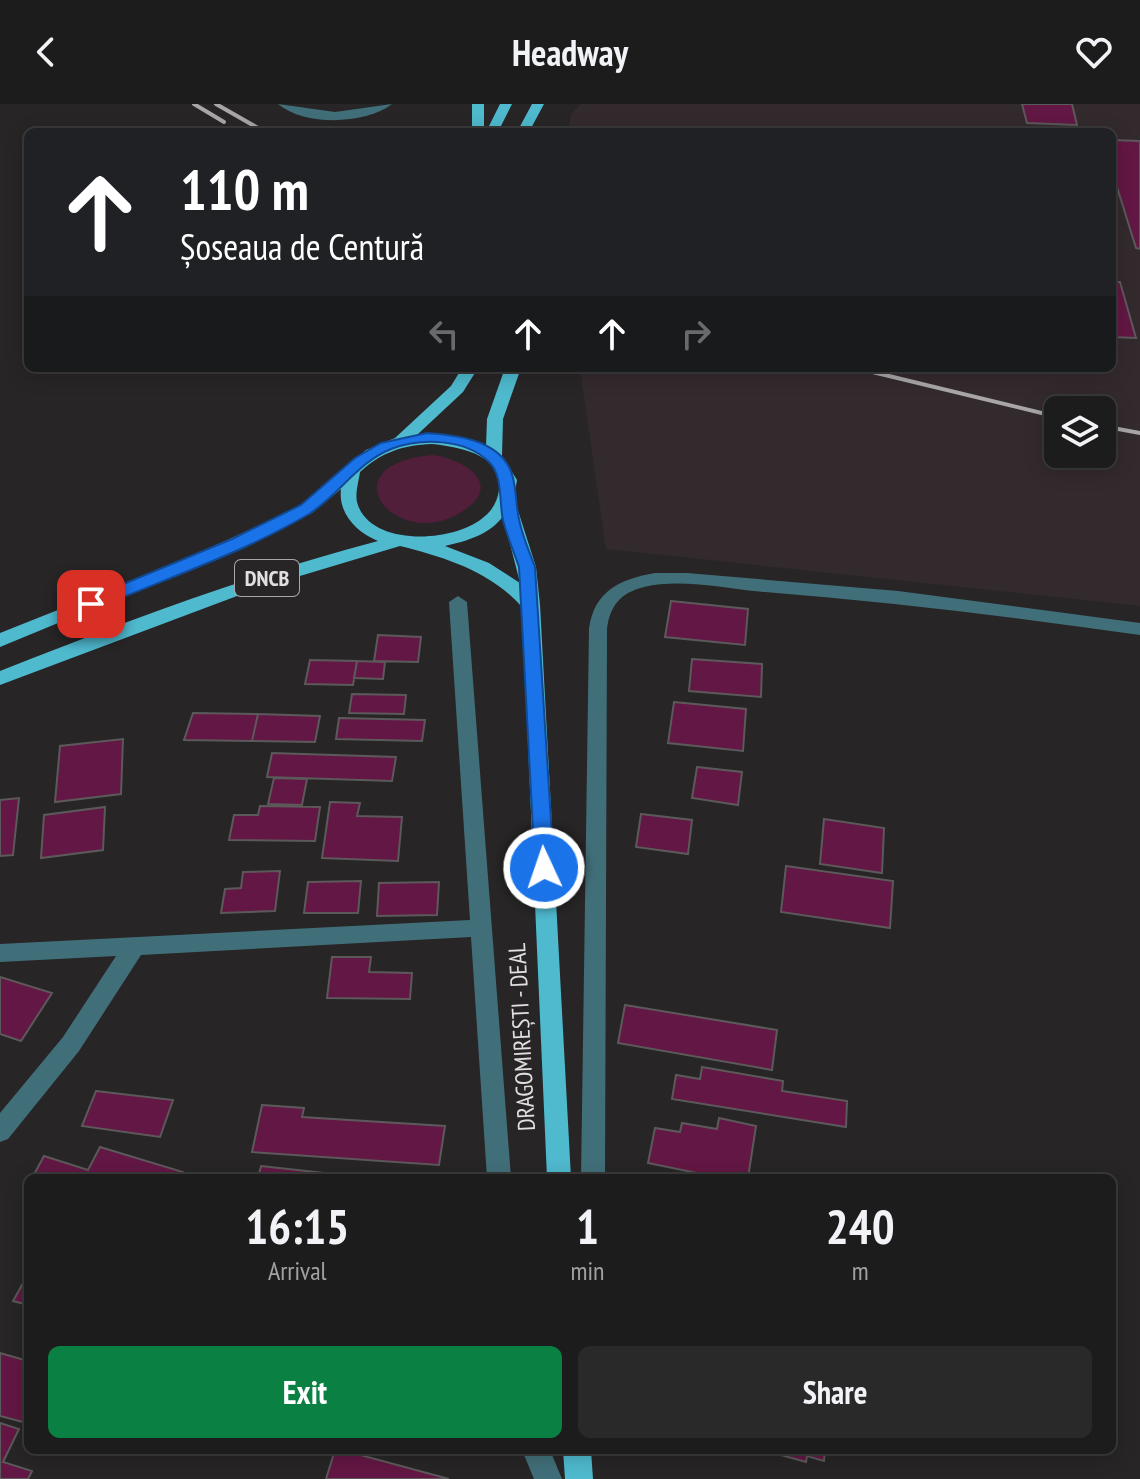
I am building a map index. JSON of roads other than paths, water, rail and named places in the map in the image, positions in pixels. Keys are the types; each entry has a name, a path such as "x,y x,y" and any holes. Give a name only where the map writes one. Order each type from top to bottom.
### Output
{"main road":[{"path":"478,104 478,128"},
{"path":"494,128 506,104"},
{"path":"525,128 538,104"},
{"name":"DNCB","path":"401,441 457,389 468,372"},
{"path":"506,498 507,484 503,470 494,458 495,419 512,372"},
{"name":"DNCB","path":"0,640 178,569 306,509 372,453 401,441 427,437 453,439 476,446 494,458"},
{"name":"DNCB","path":"352,472 345,488 347,505 357,521 375,533 398,541 417,543 464,536 484,526 498,513 506,498"},
{"name":"DRAGOMIREȘTI - DEAL","path":"506,498 527,567 531,605 559,1174"},
{"name":"DNCB","path":"0,678 218,594 334,557 398,541"},
{"path":"417,543 490,570 515,588 531,605"},
{"path":"577,1454 579,1479"}],"street":[{"path":"284,104 325,116 358,113 386,104"},
{"path":"593,1174 598,629 599,609 607,597 627,586 676,580 861,593 1140,629"},
{"path":"458,602 499,1174"},
{"path":"0,953 480,928"},
{"path":"0,1131 71,1044 136,944"},
{"path":"538,1454 548,1479"}],"railway":[{"path":"194,104 224,122"},
{"path":"216,104 258,128"},
{"path":"872,372 1044,414"},
{"path":"1116,429 1140,433"}]}
